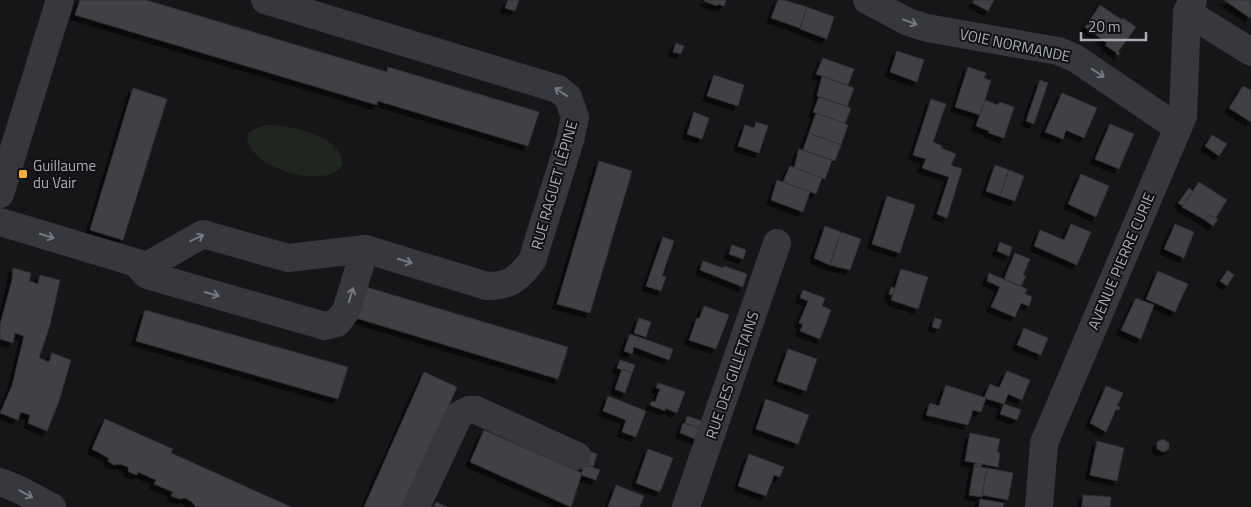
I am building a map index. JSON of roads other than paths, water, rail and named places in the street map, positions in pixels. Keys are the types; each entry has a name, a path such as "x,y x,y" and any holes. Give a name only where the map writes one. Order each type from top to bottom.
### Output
{"street":[{"path":"0,194 8,138 60,0"},
{"name":"RUE RAGUET LÉPINE","path":"0,222 147,266 203,234 288,258 365,249 487,286 500,286 511,282 523,273 532,261 570,140 575,117 568,97 558,88 265,0"},
{"name":"VOIE NORMANDE","path":"866,0 908,22 927,28 1058,51 1076,58 1178,128"},
{"path":"1190,6 1251,52"},
{"name":"AVENUE PIERRE CURIE","path":"1039,507 1044,443 1182,116 1190,6"},
{"name":"RUE DES GILLETAINS","path":"686,507 777,243"},
{"name":"RUE RAGUET LÉPINE","path":"136,263 147,276 325,326 337,323 346,311 365,249"},
{"path":"416,507 459,415 469,410 476,410 577,456"},
{"path":"0,482 52,507"}],"place":[{"name":"Guillaume du Vair","path":"23,174"}]}
